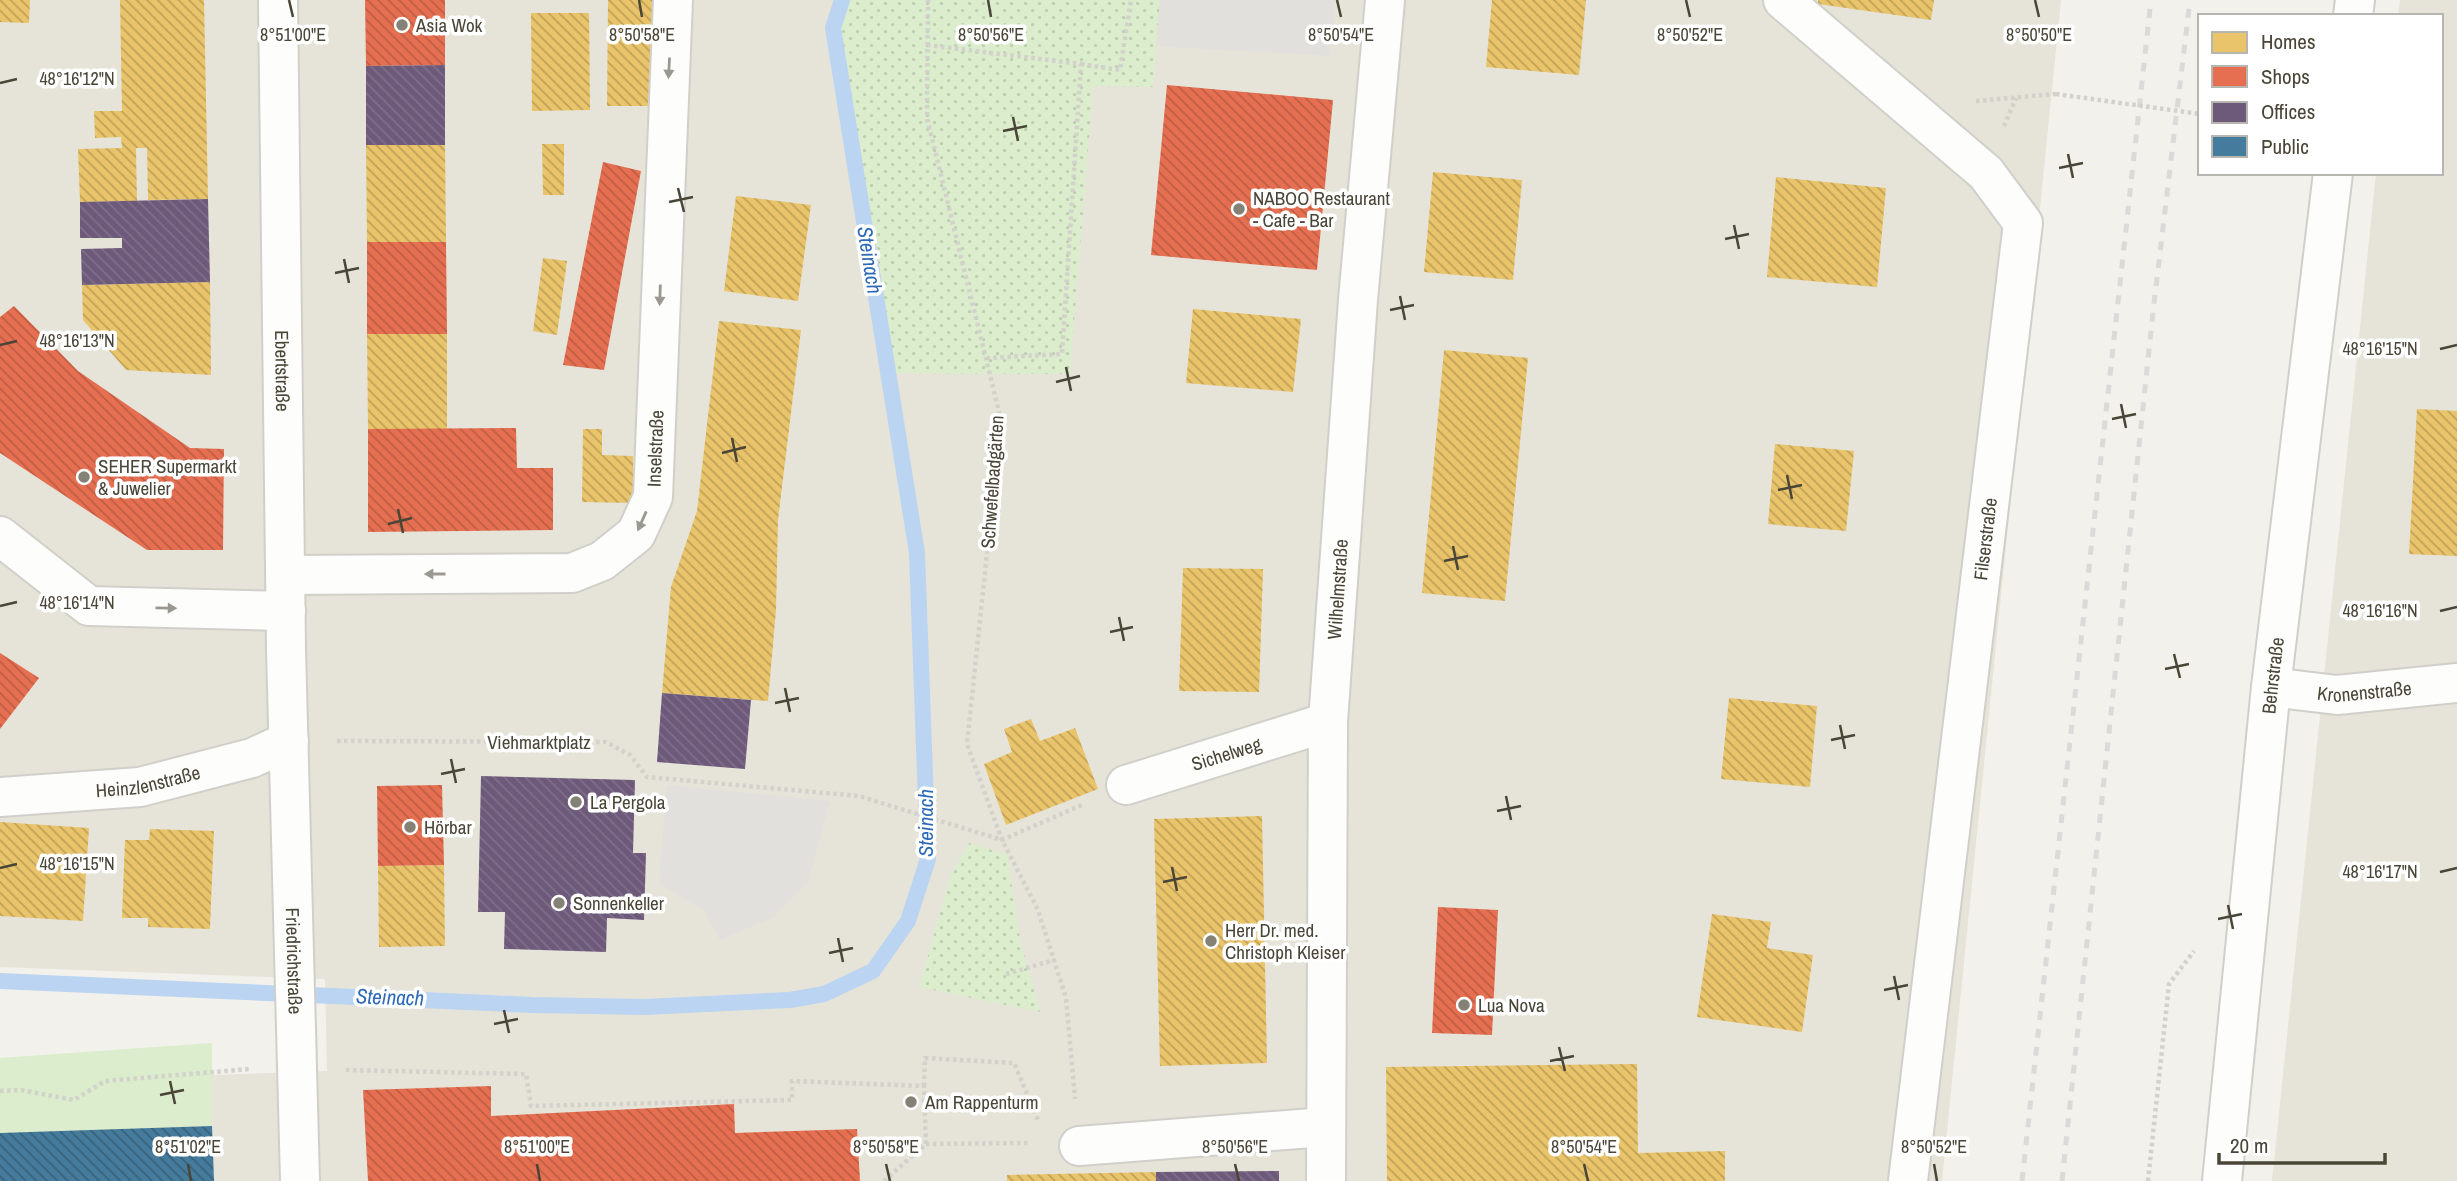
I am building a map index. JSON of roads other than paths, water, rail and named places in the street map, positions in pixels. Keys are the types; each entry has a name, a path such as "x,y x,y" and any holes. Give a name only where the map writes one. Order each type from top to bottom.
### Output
{"street":[{"name":"Ebertstraße","path":"278,0 289,741"},
{"name":"Inselstraße","path":"0,536 89,606 572,573 602,561 636,534 653,497 673,0"},
{"name":"Wilhelmstraße","path":"1326,1181 1328,722 1359,287 1385,0"},
{"name":"Filserstraße","path":"1783,0 1925,118 1986,173 2023,223 1908,1181"},
{"name":"Behrstraße","path":"2222,1181 2271,687 2333,175"},
{"name":"Kronenstraße","path":"2271,687 2337,695 2457,683"},
{"name":"Sichelweg","path":"1126,785 1328,722"},
{"name":"Heinzlenstraße","path":"0,797 140,787 253,758 289,741"},
{"name":"Friedrichstraße","path":"289,741 300,1181"},
{"path":"1063,1144 1325,1127"}],"waterway":[{"name":"Steinach","path":"0,981 533,1005 644,1007 790,1000 824,994 873,971 908,921 928,859 917,553 833,28 842,0"}],"railway":[{"path":"2022,1181 2151,0"},
{"path":"2062,1181 2153,312 2190,0"}],"place":[{"name":"Asia Wok","path":"402,25"},
{"name":"NABOO Restaurant - Cafe - Bar","path":"1239,209"},
{"name":"SEHER Supermarkt & Juwelier","path":"84,477"},
{"name":"La Pergola","path":"576,802"},
{"name":"Hörbar","path":"410,827"},
{"name":"Sonnenkeller","path":"559,903"},
{"name":"Herr Dr. med. Christoph Kleiser","path":"1211,941"},
{"name":"Lua Nova","path":"1464,1005"},
{"name":"Am Rappenturm","path":"911,1102"}]}
